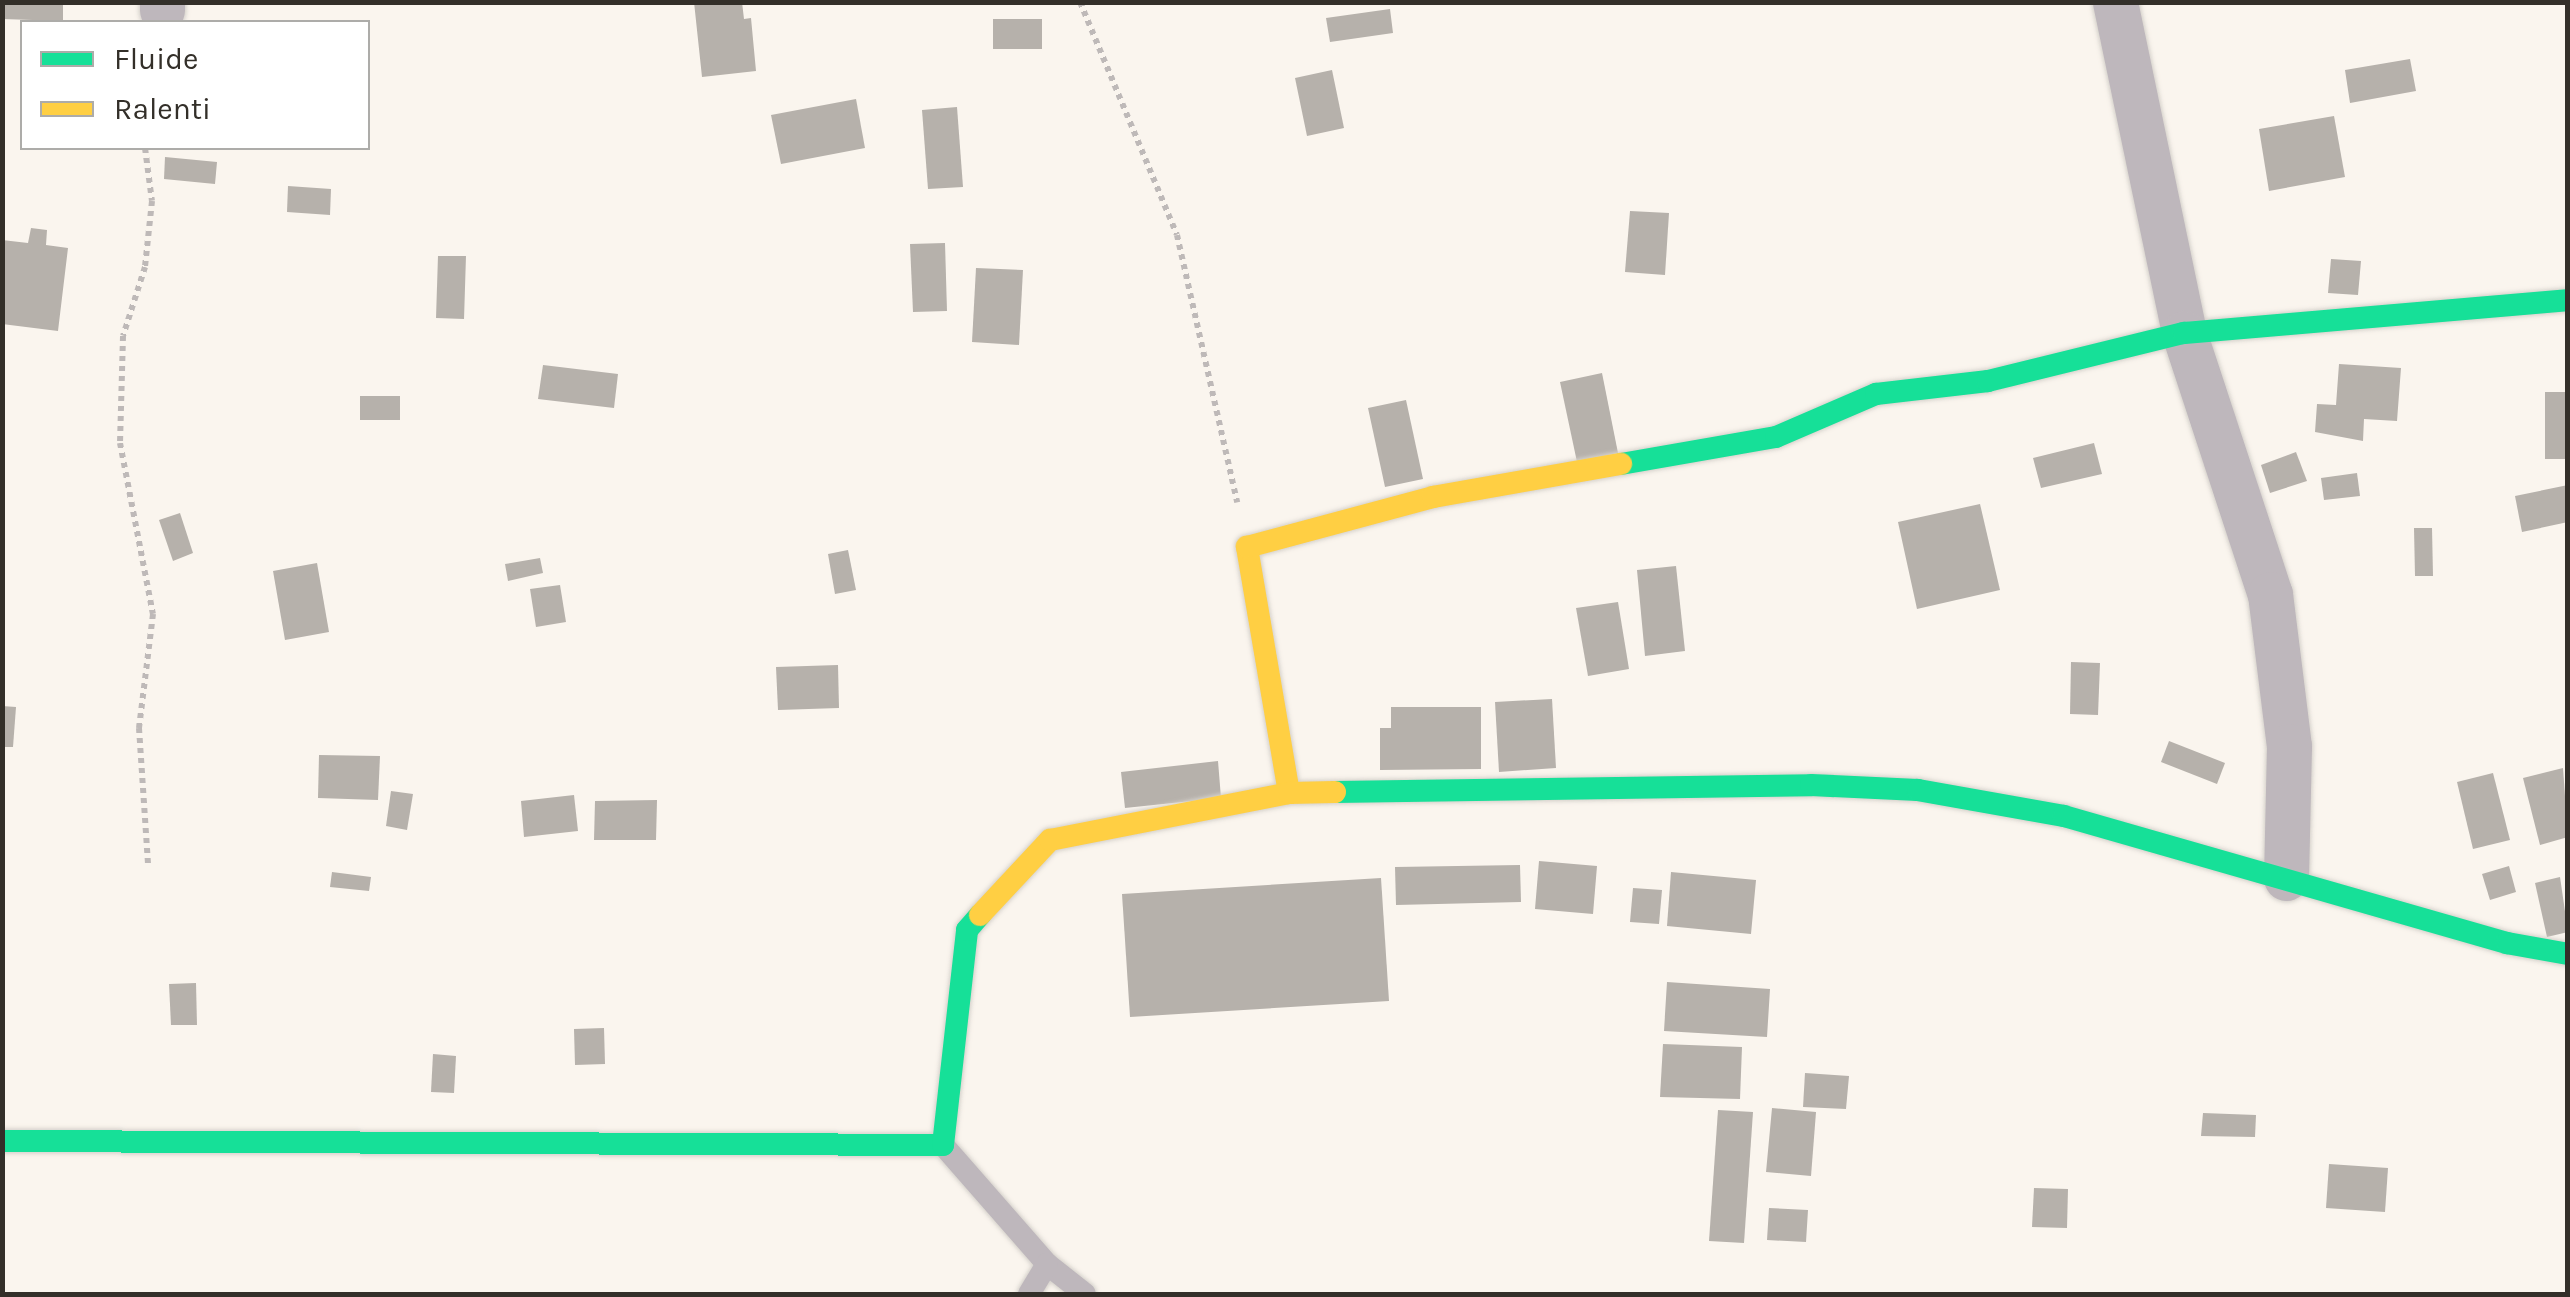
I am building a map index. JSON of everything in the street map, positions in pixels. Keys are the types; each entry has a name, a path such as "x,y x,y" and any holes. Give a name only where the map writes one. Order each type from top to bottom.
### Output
{"street":[{"path":"2114,2 2184,333 2270,594 2289,746 2286,878"},
{"path":"1288,793 1248,547 1434,497 1776,437 1876,394 1988,380 2184,333 2568,300"},
{"path":"2,1140 943,1144 968,930 1020,868 1050,840 1088,829 1288,793 1882,786 2064,816 2507,943 2568,954"}],"lane":[{"path":"943,1144 1048,1264 1085,1294"},
{"path":"1029,1294 1048,1264"}],"path":[{"path":"1080,2 1177,236 1248,547"},
{"path":"145,150 152,201 146,267 123,336 120,443 153,614 139,728 148,864"}],"building":[{"path":"2,2 63,2 63,20 2,19"},
{"path":"694,2 742,2 744,19 751,18 756,71 702,77"},
{"path":"1390,9 1393,33 1330,42 1326,18"},
{"path":"993,19 1042,19 1042,49 993,49"},
{"path":"2410,59 2416,91 2350,103 2345,70"},
{"path":"1332,70 1344,128 1307,136 1295,78"},
{"path":"856,99 865,148 781,164 771,115"},
{"path":"957,107 963,187 928,189 922,110"},
{"path":"2334,116 2345,177 2269,191 2259,129"},
{"path":"165,157 217,162 215,184 164,179"},
{"path":"288,186 331,189 330,215 287,212"},
{"path":"1630,211 1669,213 1665,275 1625,272"},
{"path":"31,228 47,230 46,245 68,248 58,331 2,324 2,240 28,243"},
{"path":"945,243 947,311 913,312 910,244"},
{"path":"438,256 466,256 464,319 436,318"},
{"path":"2331,259 2361,261 2358,295 2328,293"},
{"path":"976,268 1023,270 1019,345 972,342"},
{"path":"2339,364 2401,368 2397,421 2364,419 2363,441 2315,432 2317,404 2336,405"},
{"path":"543,365 618,374 614,408 538,399"},
{"path":"1602,373 1618,453 1577,462 1560,382"},
{"path":"2545,392 2568,392 2568,459 2545,459"},
{"path":"360,396 400,396 400,420 360,420"},
{"path":"1406,400 1423,479 1385,487 1368,408"},
{"path":"2094,443 2102,474 2041,488 2033,458"},
{"path":"2296,452 2307,481 2270,493 2261,465"},
{"path":"2357,473 2360,496 2324,500 2321,478"},
{"path":"2568,485 2568,522 2522,532 2515,496"},
{"path":"1980,504 2000,590 1917,609 1898,522"},
{"path":"180,513 193,553 173,561 159,520"},
{"path":"2414,528 2432,528 2433,576 2415,576"},
{"path":"848,550 856,590 835,594 828,554"},
{"path":"540,558 543,573 508,581 505,564"},
{"path":"317,563 329,632 285,640 273,571"},
{"path":"1676,566 1685,651 1645,656 1637,570"},
{"path":"560,585 566,622 536,627 530,589"},
{"path":"1618,602 1629,669 1588,676 1576,608"},
{"path":"2071,662 2100,663 2098,715 2070,714"},
{"path":"838,665 839,708 778,710 776,667"},
{"path":"1552,699 1556,768 1499,772 1495,702"},
{"path":"2,706 16,707 13,747 2,747"},
{"path":"1391,707 1481,707 1481,769 1380,770 1380,728 1391,728"},
{"path":"2169,741 2225,763 2217,784 2161,762"},
{"path":"319,755 380,756 378,800 318,798"},
{"path":"1218,761 1221,798 1125,808 1121,772"},
{"path":"2563,768 2568,837 2540,845 2523,778"},
{"path":"2493,773 2510,840 2473,849 2457,782"},
{"path":"391,791 413,794 407,830 386,826"},
{"path":"574,795 578,831 524,837 521,801"},
{"path":"657,800 656,840 594,840 595,801"},
{"path":"1539,861 1597,866 1593,914 1535,909"},
{"path":"1520,865 1521,902 1396,905 1395,867"},
{"path":"2509,866 2516,892 2490,900 2482,874"},
{"path":"332,872 371,877 369,891 330,887"},
{"path":"1671,872 1756,880 1751,934 1667,926"},
{"path":"2560,877 2568,932 2547,937 2535,883"},
{"path":"1381,878 1389,1001 1130,1017 1122,894"},
{"path":"1633,888 1662,890 1659,924 1630,922"},
{"path":"1667,982 1770,989 1767,1037 1664,1031"},
{"path":"196,983 197,1025 171,1025 169,984"},
{"path":"604,1028 605,1064 575,1065 574,1029"},
{"path":"1663,1044 1742,1047 1740,1099 1660,1097"},
{"path":"433,1054 456,1056 454,1093 431,1092"},
{"path":"1805,1073 1849,1076 1846,1109 1803,1107"},
{"path":"1772,1108 1816,1112 1811,1176 1766,1172"},
{"path":"1718,1110 1753,1112 1744,1243 1709,1241"},
{"path":"2203,1113 2256,1115 2255,1137 2201,1136"},
{"path":"2329,1164 2388,1168 2385,1212 2326,1208"},
{"path":"2034,1188 2068,1189 2067,1228 2032,1227"},
{"path":"1769,1208 1808,1210 1806,1242 1767,1240"}],"traffic: fast":[{"path":"1621,464 1776,437 1876,394 1988,381 2184,333 2568,300"},
{"path":"1335,792 1811,785 1918,790 2064,816 2507,943 2568,954"},
{"path":"2,1141 943,1145 967,930 980,915"}],"traffic: slow":[{"path":"1289,793 1247,547 1433,497 1621,464"},
{"path":"980,915 1050,840 1289,793 1335,792"}]}
